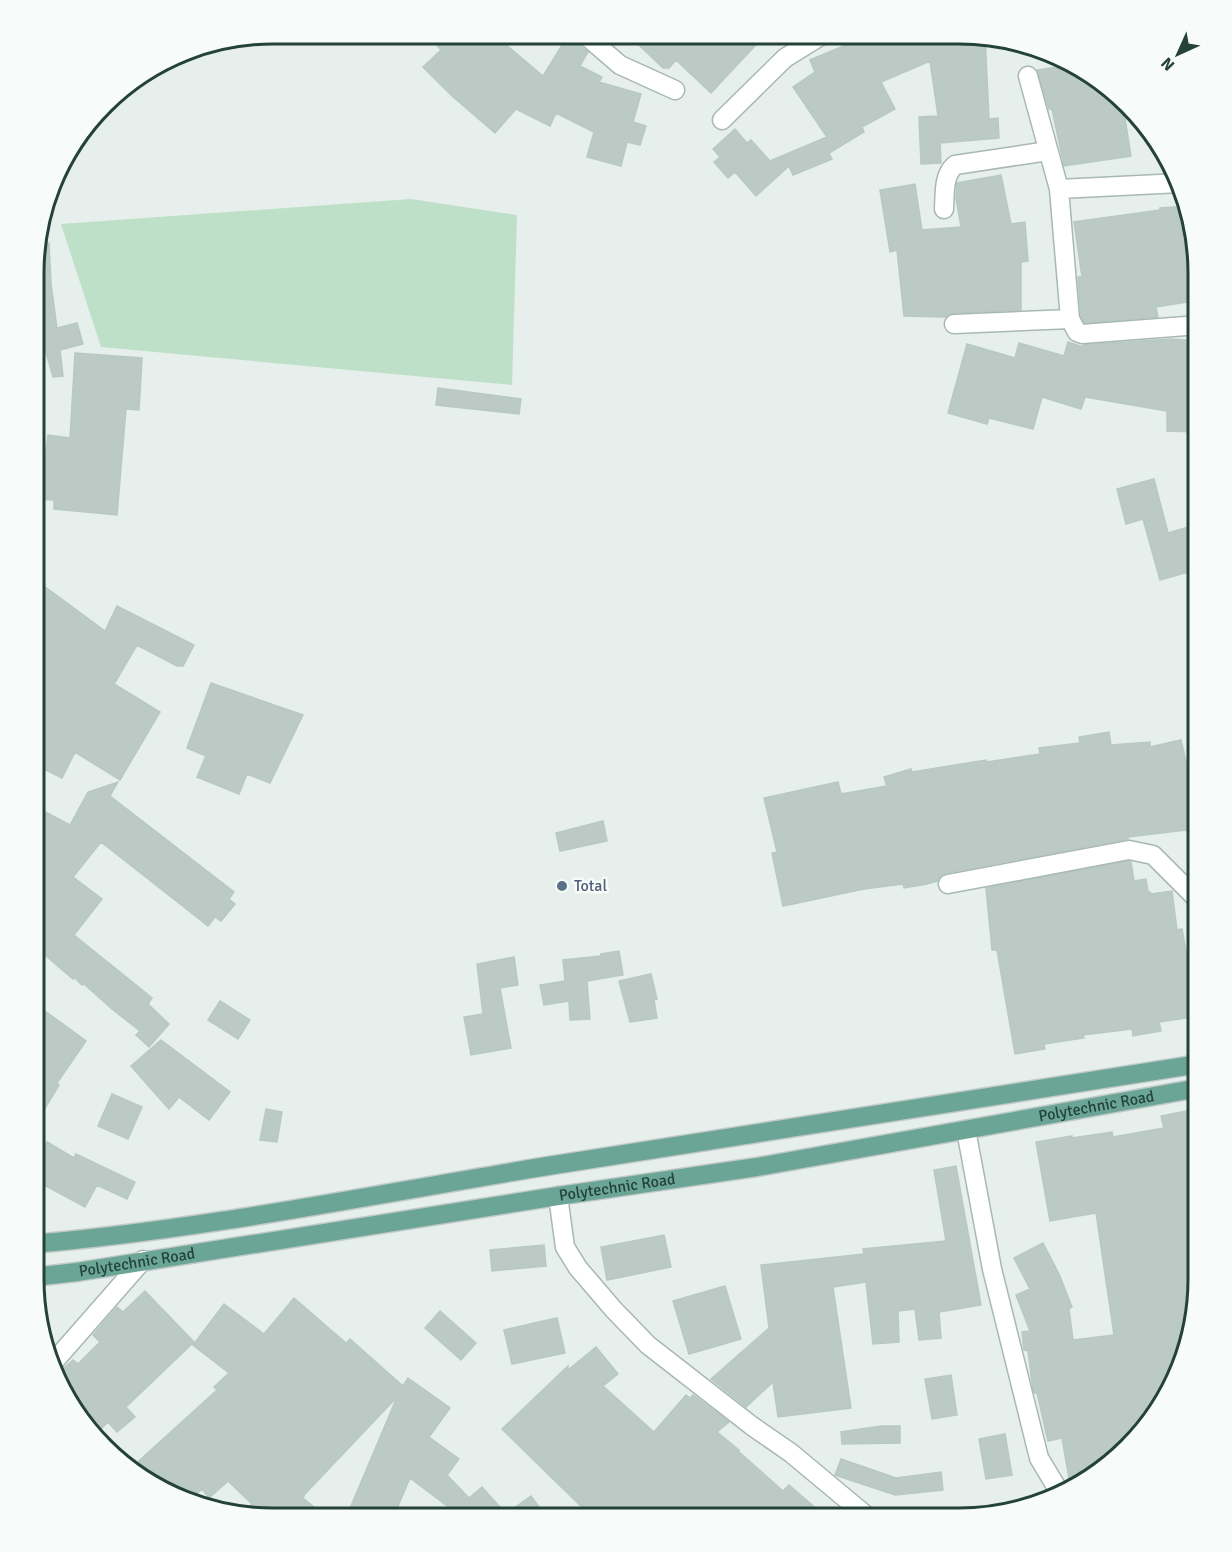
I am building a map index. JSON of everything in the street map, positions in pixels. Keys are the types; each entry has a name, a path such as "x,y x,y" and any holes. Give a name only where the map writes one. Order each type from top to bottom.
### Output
{"main road":[{"name":"Polytechnic Road","path":"44,1243 91,1239 263,1214 552,1165 1189,1066"},
{"name":"Polytechnic Road","path":"44,1276 757,1167 1189,1090"}],"street":[{"path":"594,43 620,65 675,90"},
{"path":"722,120 785,58 809,43"},
{"path":"1028,76 1059,189 1070,319 1077,332 1082,334 1189,326"},
{"path":"944,209 946,177 955,165 1048,151"},
{"path":"1059,189 1170,183"},
{"path":"954,324 1070,319"},
{"path":"948,884 1129,850 1153,855 1189,891"},
{"path":"966,1130 992,1269 1039,1458 1056,1487"},
{"path":"558,1196 566,1247 578,1268 614,1310 648,1345 791,1454 857,1508"},
{"path":"58,1357 143,1260"}],"green space":[{"path":"411,199 517,215 512,385 101,347 61,224"}],"building":[{"path":"435,43 506,43 543,76 563,43 575,43 588,52 580,66 602,77 599,82 641,94 633,122 646,126 640,145 627,142 621,166 587,157 594,132 556,113 550,126 516,109 495,133 423,67 441,50"},
{"path":"641,43 758,43 711,93 676,60 669,68 663,68 639,45"},
{"path":"851,43 985,45 989,119 998,118 999,138 940,143 941,163 921,164 919,117 938,116 930,61 881,82 895,109 862,127 864,132 829,153 832,159 793,175 789,166 756,196 735,172 728,178 714,162 720,157 713,149 735,129 747,143 751,140 770,161 827,137 793,87 815,72 810,60"},
{"path":"1060,67 1087,82 1110,100 1124,114 1131,156 1064,166 1052,109 1049,109 1037,70"},
{"path":"1001,175 1011,224 1025,222 1028,261 1021,262 1021,310 954,313 946,317 904,316 897,250 890,252 880,190 915,184 922,230 961,227 956,198 957,183"},
{"path":"1179,207 1181,213 1187,243 1189,302 1156,307 1158,317 1085,323 1081,316 1078,277 1082,277 1074,222 1160,210 1160,208"},
{"path":"45,243 49,243 51,284 57,328 77,323 83,344 60,350 63,376 53,377 44,346"},
{"path":"1170,339 1189,340 1189,432 1167,431 1167,411 1085,397 1081,409 1042,397 1033,429 989,418 987,424 948,413 967,344 1015,358 1019,343 1064,356 1068,342 1083,347 1083,345"},
{"path":"75,353 142,358 139,410 126,409 117,515 54,509 54,500 44,499 44,452 46,452 48,435 70,438"},
{"path":"438,388 521,399 519,414 436,405"},
{"path":"1154,479 1168,533 1189,527 1189,572 1160,580 1143,519 1126,524 1117,489"},
{"path":"44,586 105,631 117,606 194,645 183,666 177,666 137,645 114,684 160,712 120,780 75,752 62,778 44,769"},
{"path":"211,683 303,715 270,783 247,774 239,794 197,777 206,756 187,748"},
{"path":"1109,732 1111,745 1150,742 1150,747 1181,740 1189,774 1189,835 1186,830 1128,837 1128,839 946,873 937,881 927,884 904,888 903,884 864,889 783,906 772,853 777,852 764,798 838,782 841,794 887,786 884,777 911,769 912,772 1040,754 1039,748 1080,743 1079,737"},
{"path":"118,782 110,796 234,892 229,899 235,904 221,921 215,917 208,926 101,842 73,877 102,899 74,935 152,998 148,1004 169,1024 149,1047 136,1035 140,1031 84,984 82,985 74,977 73,979 44,955 44,811 70,825 88,792"},
{"path":"603,821 607,841 560,851 556,833"},
{"path":"1131,862 1134,881 1146,879 1148,892 1151,894 1172,891 1177,930 1182,929 1189,969 1189,1018 1159,1022 1161,1031 1133,1036 1132,1029 1083,1035 1084,1038 1044,1044 1045,1049 1015,1054 997,950 992,950 986,888"},
{"path":"619,951 623,975 587,981 590,1019 570,1020 569,1001 544,1005 540,985 565,981 563,960 601,956 601,954"},
{"path":"514,957 518,985 500,988 511,1048 471,1055 464,1017 483,1014 477,964"},
{"path":"651,974 657,999 654,1000 657,1018 630,1022 619,981"},
{"path":"220,1001 250,1020 238,1039 208,1020"},
{"path":"44,1010 86,1041 57,1083 59,1085 44,1110"},
{"path":"161,1040 230,1092 209,1120 179,1097 169,1109 131,1066"},
{"path":"112,1094 142,1107 128,1139 98,1126"},
{"path":"266,1109 282,1112 277,1142 260,1140"},
{"path":"1189,1111 1189,1280 1187,1309 1181,1339 1165,1381 1141,1419 1110,1452 1069,1481 1062,1438 1048,1441 1037,1393 1034,1393 1028,1351 1024,1350 1022,1332 1030,1331 1016,1295 1030,1289 1014,1258 1043,1243 1072,1307 1069,1309 1073,1340 1114,1335 1096,1213 1050,1221 1036,1142 1112,1132 1113,1137 1164,1128 1161,1116"},
{"path":"47,1142 74,1158 76,1154 135,1182 127,1199 97,1185 85,1207 44,1185 44,1147"},
{"path":"956,1166 981,1305 939,1312 941,1338 919,1340 915,1309 898,1311 899,1342 873,1344 866,1282 833,1287 851,1408 778,1417 773,1382 746,1407 711,1379 769,1328 761,1265 864,1254 863,1249 946,1241 934,1170"},
{"path":"664,1235 671,1267 607,1280 601,1247"},
{"path":"544,1245 546,1266 492,1271 490,1250"},
{"path":"725,1286 741,1339 689,1354 673,1301"},
{"path":"145,1291 194,1342 126,1407 135,1417 117,1432 108,1422 100,1430 82,1407 62,1370 73,1360 78,1364 100,1342 93,1335 117,1307 123,1312"},
{"path":"294,1298 346,1343 350,1339 403,1386 408,1378 450,1408 429,1437 459,1459 447,1475 469,1498 482,1487 501,1508 450,1508 410,1478 397,1508 350,1508 397,1397 305,1494 303,1498 315,1508 248,1507 252,1504 228,1481 209,1498 202,1489 195,1495 171,1485 136,1463 217,1390 214,1387 229,1373 193,1345 224,1304 264,1334"},
{"path":"440,1311 476,1343 461,1360 425,1328"},
{"path":"557,1318 565,1353 512,1364 504,1330"},
{"path":"596,1347 618,1374 603,1386 654,1432 686,1395 690,1398 693,1395 729,1422 717,1432 783,1491 789,1485 815,1508 583,1508 502,1429 568,1366 568,1370"},
{"path":"951,1375 957,1415 932,1419 925,1379"},
{"path":"881,1426 900,1426 900,1443 842,1444 841,1432"},
{"path":"1005,1434 1012,1475 986,1479 979,1439"},
{"path":"841,1459 896,1478 941,1472 943,1490 895,1495 835,1475"},
{"path":"531,1496 540,1508 514,1508"}],"place":[{"name":"Total","path":"562,886"}]}
